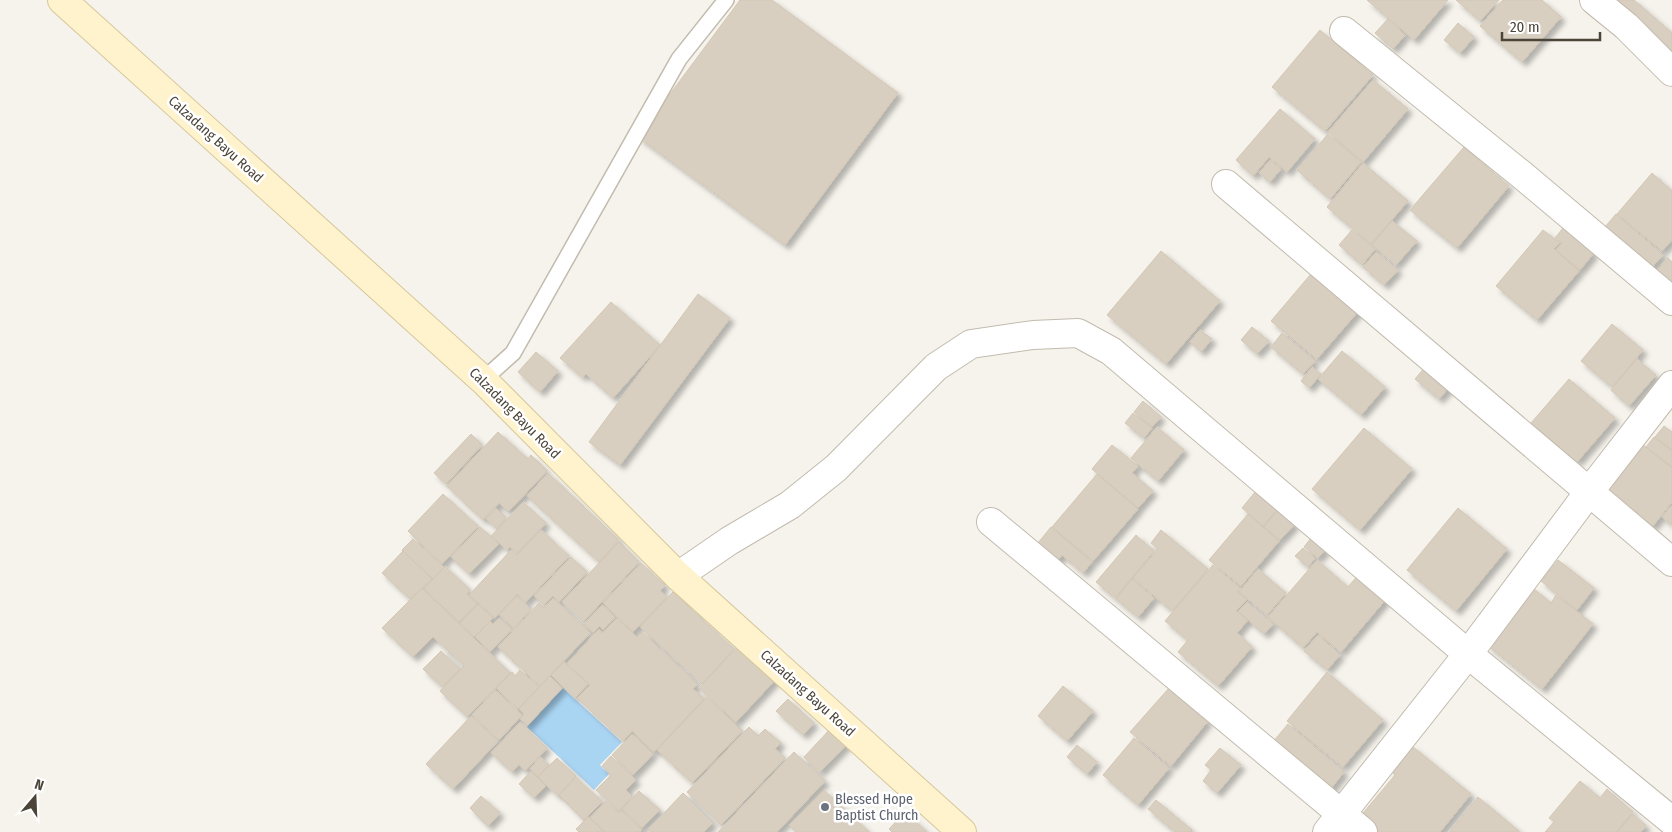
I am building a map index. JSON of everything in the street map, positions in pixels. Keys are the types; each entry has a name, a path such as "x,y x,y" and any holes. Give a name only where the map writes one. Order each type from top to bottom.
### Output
{"street":[{"name":"Calzadang Bayu Road","path":"62,0 483,380 678,576 962,832"},
{"path":"1594,0 1626,26 1672,72"},
{"path":"1344,31 1522,175 1672,301"},
{"path":"1226,184 1672,562"},
{"path":"678,576 729,541 790,505 836,468 936,367 971,344 1033,335 1078,334 1111,351 1468,654 1672,822"},
{"path":"1334,823 1468,654 1589,492 1672,386"},
{"path":"991,522 1334,823 1363,832"}],"lane":[{"path":"483,380 513,353 679,59 726,0"}],"water":[{"path":"563,688 622,742 600,765 609,774 594,790 527,727"}],"building":[{"path":"740,0 772,0 898,93 785,245 638,137"},
{"path":"1367,0 1448,0 1414,40"},
{"path":"1456,0 1499,0 1480,21"},
{"path":"1503,0 1542,0 1561,17 1522,62 1480,26"},
{"path":"1607,0 1634,0 1672,33 1672,57"},
{"path":"1388,19 1405,35 1393,49 1375,33"},
{"path":"1458,23 1474,37 1460,53 1444,40"},
{"path":"1320,30 1373,75 1325,131 1272,87"},
{"path":"1373,80 1408,109 1363,162 1328,132"},
{"path":"1280,109 1315,139 1287,172 1269,157 1253,176 1236,160"},
{"path":"1328,134 1361,162 1330,199 1297,170"},
{"path":"1464,147 1509,186 1457,248 1410,210"},
{"path":"1270,160 1281,169 1270,182 1259,173"},
{"path":"1363,163 1408,201 1371,244 1327,207"},
{"path":"1652,173 1672,191 1672,240 1662,251 1617,214"},
{"path":"1616,214 1663,255 1646,274 1599,234"},
{"path":"1392,221 1417,241 1396,265 1372,245"},
{"path":"1563,228 1594,253 1580,270 1556,250 1562,243 1555,238"},
{"path":"1352,230 1375,249 1362,265 1339,245"},
{"path":"1543,230 1560,243 1554,249 1579,271 1537,320 1496,286"},
{"path":"1161,251 1220,301 1166,364 1107,315"},
{"path":"1376,252 1398,270 1384,285 1363,267"},
{"path":"1668,258 1672,262 1672,288 1655,273"},
{"path":"1316,268 1362,307 1317,359 1271,321"},
{"path":"698,294 730,318 620,465 589,442"},
{"path":"611,302 660,345 613,398 586,374 582,377 560,358"},
{"path":"1612,324 1643,350 1612,387 1581,361"},
{"path":"1252,327 1269,341 1257,354 1241,340"},
{"path":"1200,330 1212,339 1201,352 1190,342"},
{"path":"1282,333 1315,361 1303,374 1271,347"},
{"path":"1342,351 1385,387 1361,415 1318,379"},
{"path":"536,352 558,371 540,392 518,372"},
{"path":"1637,359 1656,375 1629,406 1611,390"},
{"path":"1426,366 1451,385 1439,399 1415,379"},
{"path":"1312,367 1321,374 1309,388 1301,381"},
{"path":"1569,379 1615,418 1577,462 1531,423"},
{"path":"1143,401 1161,417 1152,427 1134,412"},
{"path":"1133,413 1152,428 1144,438 1125,423"},
{"path":"1664,426 1672,432 1672,450 1655,437"},
{"path":"1157,427 1184,450 1158,481 1131,458"},
{"path":"1364,428 1412,469 1360,530 1312,489"},
{"path":"498,432 528,459 531,455 547,471 508,512 499,503 483,520 447,486"},
{"path":"471,434 482,445 446,484 434,473"},
{"path":"1654,437 1672,451 1672,467 1646,447"},
{"path":"1642,444 1672,468 1672,502 1652,527 1605,490"},
{"path":"1112,445 1138,466 1132,473 1153,491 1138,508 1092,469"},
{"path":"548,473 619,540 599,562 527,496"},
{"path":"1097,474 1138,509 1093,561 1052,527"},
{"path":"1260,486 1282,504 1263,526 1242,508"},
{"path":"443,494 478,526 442,564 408,531"},
{"path":"523,502 546,523 517,553 510,547 507,550 491,536"},
{"path":"1672,505 1672,525 1662,517"},
{"path":"496,508 506,518 497,529 486,519"},
{"path":"1458,508 1507,549 1456,611 1407,570"},
{"path":"1278,510 1295,524 1280,540 1264,527"},
{"path":"1248,514 1279,541 1241,586 1209,560"},
{"path":"480,527 499,544 469,574 451,557"},
{"path":"1051,527 1092,562 1083,573 1062,555 1053,566 1033,549"},
{"path":"541,530 569,556 526,602 517,594 495,618 469,595 511,550 517,555"},
{"path":"1161,530 1208,569 1172,611 1133,578 1158,549 1151,543"},
{"path":"1136,535 1154,551 1115,598 1096,582"},
{"path":"1311,538 1326,550 1318,558 1304,547"},
{"path":"413,539 444,567 433,579 402,550"},
{"path":"619,542 639,562 583,622 562,602"},
{"path":"1303,548 1315,558 1308,567 1295,556"},
{"path":"403,551 432,579 410,599 382,573"},
{"path":"571,557 587,572 559,602 553,596 544,605 534,596"},
{"path":"1317,560 1348,587 1359,574 1387,598 1341,652 1317,632 1303,648 1268,617"},
{"path":"1558,560 1594,588 1577,610 1541,581"},
{"path":"641,563 665,585 660,591 667,597 633,632 603,603"},
{"path":"1213,565 1240,588 1237,592 1247,599 1236,611 1248,620 1237,633 1252,647 1218,686 1178,652 1188,640 1165,621"},
{"path":"445,566 470,590 467,594 477,604 459,622 424,589"},
{"path":"1258,569 1286,593 1267,615 1239,592"},
{"path":"1132,579 1154,598 1138,617 1116,599"},
{"path":"422,588 510,673 467,717 440,691 464,666 433,637 413,657 382,628"},
{"path":"1533,588 1551,603 1556,595 1593,624 1542,689 1487,645"},
{"path":"673,592 734,649 702,684 640,627"},
{"path":"517,596 531,609 514,628 499,615"},
{"path":"553,598 590,633 540,686 498,647 539,603 544,608"},
{"path":"1247,602 1273,624 1264,634 1238,611"},
{"path":"478,604 493,618 474,637 460,623"},
{"path":"602,605 615,617 603,630 600,626 593,633 584,624"},
{"path":"499,618 512,629 490,652 475,637 490,621 493,624"},
{"path":"617,618 637,637 642,632 697,684 693,689 704,699 654,752 632,731 623,741 577,698 590,685 567,664 599,629 602,633"},
{"path":"1318,635 1340,655 1327,670 1304,651"},
{"path":"740,644 777,678 736,722 699,688"},
{"path":"441,651 460,669 442,687 423,669"},
{"path":"564,662 588,684 575,698 551,675"},
{"path":"520,670 539,687 518,709 496,688 512,672 515,676"},
{"path":"1327,672 1383,720 1343,767 1287,721"},
{"path":"550,676 562,688 527,726 520,719 524,714 519,709"},
{"path":"1063,686 1093,711 1067,741 1038,716"},
{"path":"1169,688 1208,721 1171,766 1130,732"},
{"path":"495,690 522,715 499,740 472,715"},
{"path":"707,697 742,731 692,783 657,750"},
{"path":"788,699 814,723 803,735 776,711"},
{"path":"471,716 498,741 453,789 426,764"},
{"path":"520,722 547,748 525,771 519,764 512,772 491,753"},
{"path":"1288,724 1344,772 1329,791 1272,743"},
{"path":"749,727 758,736 765,729 781,743 775,749 785,758 721,825 687,792"},
{"path":"832,727 848,743 820,772 804,757"},
{"path":"632,734 653,754 633,775 612,755"},
{"path":"1134,738 1169,768 1138,805 1103,775"},
{"path":"1077,745 1097,762 1087,774 1067,757"},
{"path":"1412,746 1471,794 1440,832 1373,832 1358,819 1395,775 1391,771"},
{"path":"1220,748 1241,765 1217,793 1203,781 1211,770 1205,765"},
{"path":"794,752 825,781 777,832 718,832"},
{"path":"611,756 636,780 626,790 632,796 619,811 596,790 611,775 602,766"},
{"path":"540,757 549,765 538,777 530,769"},
{"path":"557,758 576,776 558,796 538,777"},
{"path":"531,771 546,786 534,798 519,784"},
{"path":"576,777 602,802 584,820 559,795"},
{"path":"1580,781 1600,798 1607,789 1633,812 1616,832 1545,832 1554,822 1549,818"},
{"name":"Blessed Hope Baptist Church","path":"824,790 869,832 796,832 789,825"},
{"path":"639,791 660,810 642,828 622,809"},
{"path":"683,793 713,823 704,832 651,832 648,830"},
{"path":"481,796 500,813 488,826 470,808"},
{"path":"1478,797 1519,831 1449,832"},
{"path":"1156,800 1192,830 1190,832 1175,832 1148,809"},
{"path":"606,801 619,813 621,810 642,830 640,832 606,832 590,818"},
{"path":"905,812 927,832 892,832 889,829"},
{"path":"1633,814 1646,826 1641,832 1618,832"},
{"path":"588,817 604,832 579,832 576,829"}],"place":[{"name":"Blessed Hope Baptist Church","path":"825,807"}]}
